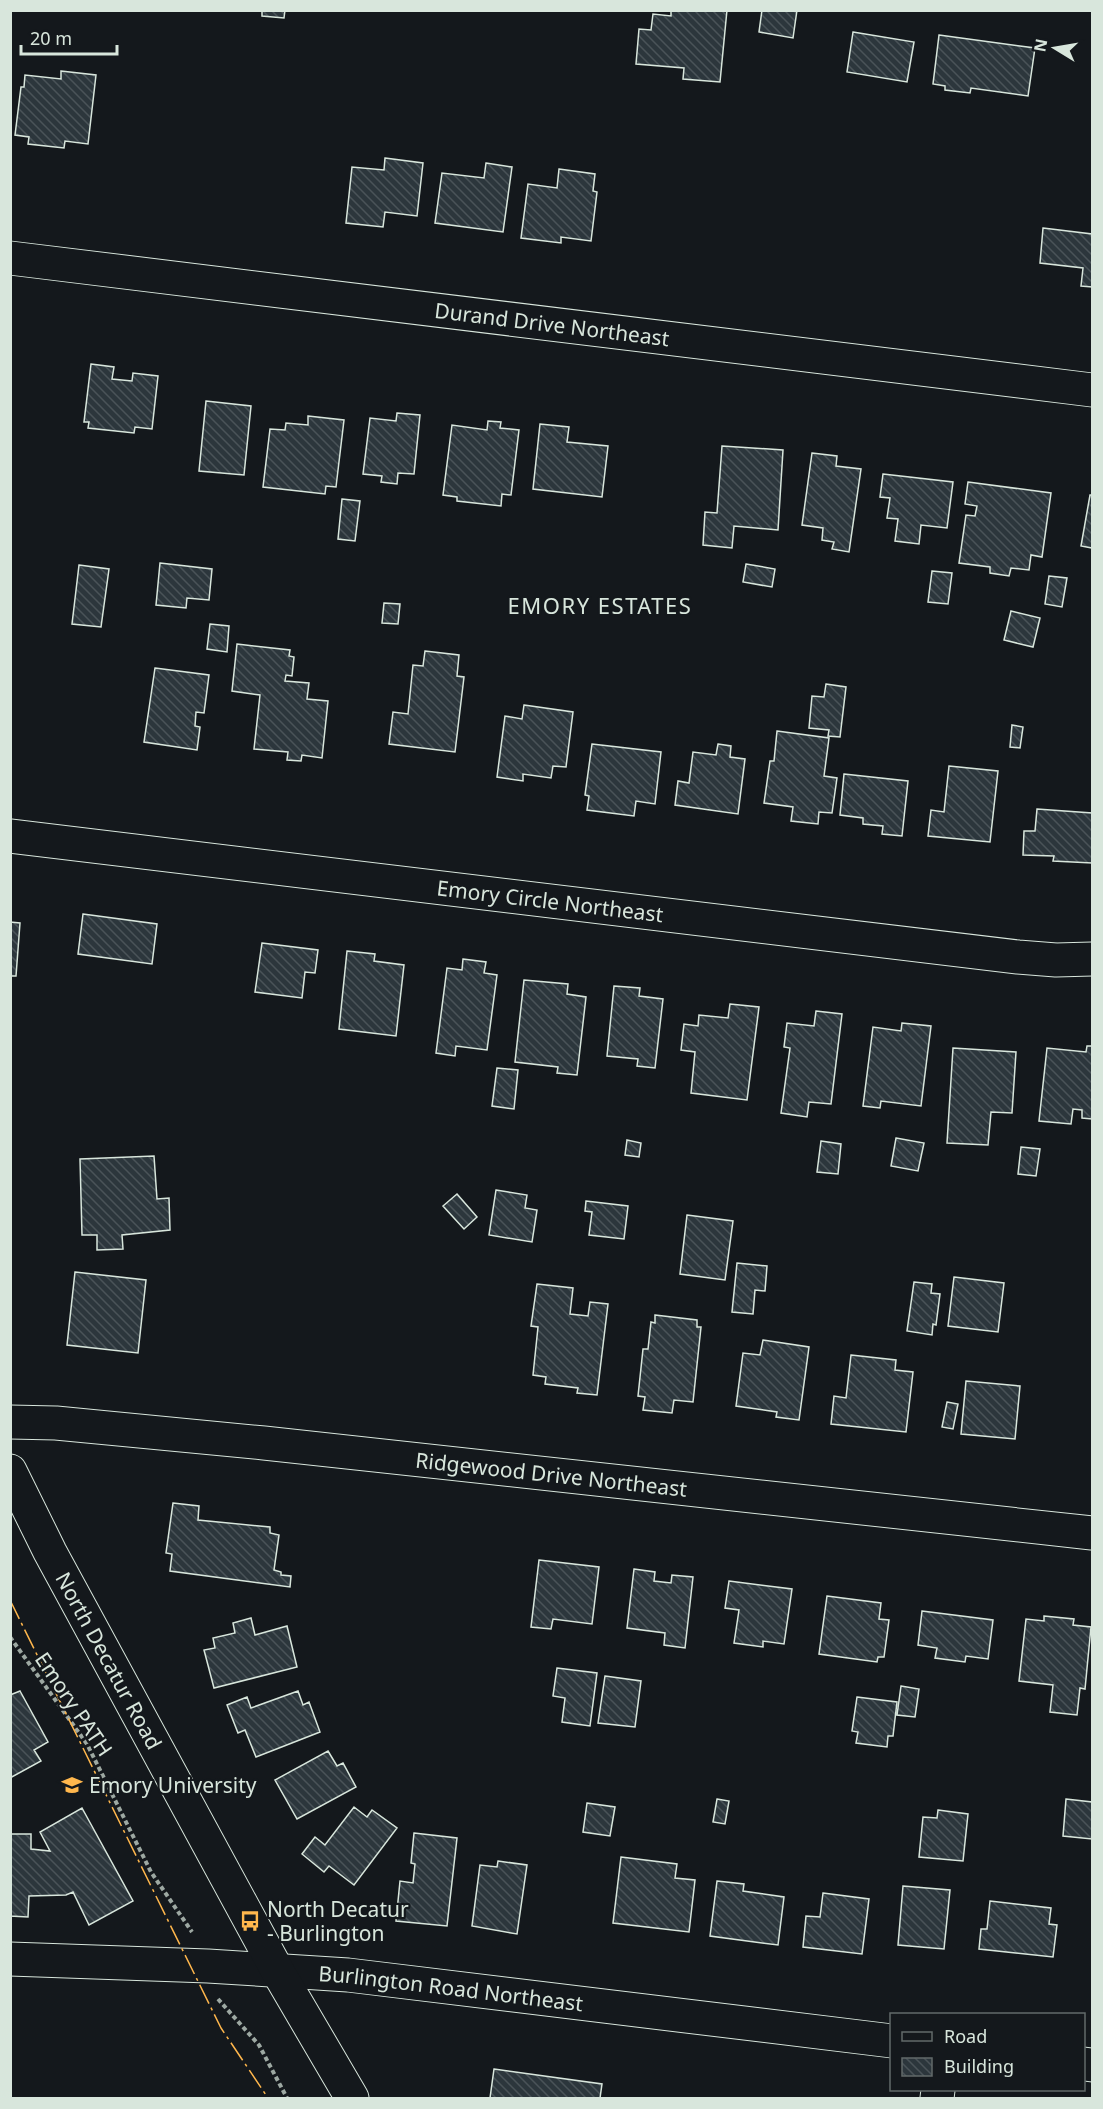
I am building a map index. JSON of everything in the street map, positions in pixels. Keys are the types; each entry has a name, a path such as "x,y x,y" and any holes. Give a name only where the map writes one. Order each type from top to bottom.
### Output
{"street":[{"name":"Durand Drive Northeast","path":"10,258 1092,390"},
{"name":"Emory Circle Northeast","path":"10,836 1018,957 1056,960 1092,959"},
{"name":"Ridgewood Drive Northeast","path":"10,1422 56,1423 264,1443 1092,1533"},
{"name":"North Decatur Road","path":"10,1471 50,1552 277,1970 352,2098"},
{"name":"Burlington Road Northeast","path":"10,1959 348,1975 890,2041"}],"path":[{"name":"Emory PATH","path":"10,1637 87,1744 151,1872 194,1935"},
{"path":"215,1996 259,2045 287,2098"}],"building":[{"path":"262,10 285,10 284,18 262,16"},
{"path":"671,10 727,10 720,82 683,79 684,68 636,64 639,29 651,30 653,14 671,16"},
{"path":"762,10 797,10 793,38 759,32"},
{"path":"853,32 914,42 907,82 847,72"},
{"path":"939,35 1035,48 1028,96 971,88 970,93 945,90 945,86 933,84"},
{"path":"61,71 96,75 88,144 65,141 64,148 28,144 29,137 15,135 21,87 24,87 25,75 61,79"},
{"path":"385,158 423,163 417,216 385,212 383,227 346,223 352,167 384,170"},
{"path":"486,163 512,167 503,232 435,223 442,173 484,178"},
{"path":"559,169 595,174 593,191 597,192 591,241 561,237 561,243 521,238 528,184 557,188"},
{"path":"1043,228 1092,234 1092,287 1081,286 1083,268 1040,263"},
{"path":"91,364 114,367 112,379 132,381 133,373 158,376 152,429 135,427 134,433 88,428 89,422 84,422"},
{"path":"206,401 251,406 244,475 199,471"},
{"path":"397,413 420,415 414,474 398,473 397,484 381,482 382,476 363,474 370,418 396,421"},
{"path":"308,416 344,420 336,487 326,486 325,494 263,487 270,429 285,430 286,423 308,425"},
{"path":"488,421 501,422 500,428 519,430 511,495 502,494 501,506 457,501 457,497 443,495 452,425 487,430"},
{"path":"540,424 569,427 567,442 608,446 602,497 533,489"},
{"path":"722,446 783,450 778,530 734,526 732,548 703,545 705,512 717,513"},
{"path":"812,453 837,456 836,466 861,469 849,552 832,549 834,542 822,540 823,528 802,525"},
{"path":"883,474 953,482 947,528 921,525 919,544 895,541 898,519 887,518 890,498 880,497"},
{"path":"968,482 1051,493 1042,557 1031,555 1029,570 1011,568 1009,576 990,573 990,567 959,563 966,515 975,516 977,506 965,504"},
{"path":"1090,495 1092,495 1092,548 1081,546"},
{"path":"342,499 360,501 355,541 338,539"},
{"path":"160,563 212,569 209,600 187,598 186,608 156,605"},
{"path":"746,564 775,569 772,587 743,582"},
{"path":"79,565 109,569 101,627 72,624"},
{"path":"932,571 952,573 948,604 928,602"},
{"path":"1049,576 1067,578 1062,607 1045,604"},
{"path":"384,603 400,604 398,624 382,623"},
{"path":"1011,611 1040,618 1033,647 1004,640"},
{"path":"210,624 229,626 227,652 207,649"},
{"path":"237,644 290,650 289,656 294,657 292,676 286,675 285,681 309,683 307,699 328,701 322,758 302,755 301,761 287,760 288,752 254,749 260,695 232,691"},
{"path":"425,651 459,655 457,676 464,677 455,752 389,744 393,712 408,714 413,665 423,666"},
{"path":"155,668 209,675 204,713 196,712 195,726 200,727 197,750 144,742"},
{"path":"826,684 846,687 840,737 828,736 829,730 809,728 812,696 824,697"},
{"path":"524,705 573,712 566,767 553,766 551,778 523,774 523,781 497,777 505,716 522,719"},
{"path":"1012,725 1023,727 1020,748 1010,747"},
{"path":"777,731 829,738 824,776 837,778 832,813 819,812 818,824 791,821 793,807 764,803 770,761 774,761"},
{"path":"592,744 661,752 655,804 636,801 634,816 587,810 589,796 585,795"},
{"path":"718,744 731,746 730,757 745,759 738,814 675,805 678,781 689,783 693,752 716,755"},
{"path":"949,766 998,771 990,842 928,836 931,810 944,812"},
{"path":"844,774 908,781 902,836 882,834 883,826 863,824 863,818 840,815"},
{"path":"1037,809 1092,813 1092,863 1053,861 1054,856 1023,855 1024,831 1035,831"},
{"path":"83,914 157,924 152,964 78,954"},
{"path":"10,922 20,923 16,976 10,976"},
{"path":"262,943 318,950 315,973 305,972 302,998 255,992"},
{"path":"347,951 375,954 374,961 404,965 396,1036 339,1029"},
{"path":"463,959 486,962 484,973 497,975 487,1050 456,1046 455,1056 436,1053 447,968 462,970"},
{"path":"524,980 568,984 567,994 586,997 577,1075 557,1073 558,1067 515,1062"},
{"path":"614,986 640,988 639,996 663,999 655,1068 637,1066 638,1059 607,1056"},
{"path":"730,1004 759,1007 747,1100 691,1093 695,1052 681,1050 684,1024 698,1026 699,1015 728,1018"},
{"path":"816,1011 842,1014 831,1104 809,1102 807,1117 781,1113 790,1048 784,1047 787,1023 814,1026"},
{"path":"902,1023 931,1026 921,1106 881,1101 880,1108 863,1106 873,1027 901,1031"},
{"path":"1087,1046 1092,1046 1092,1119 1082,1118 1082,1110 1073,1109 1071,1124 1039,1121 1047,1048 1086,1052"},
{"path":"953,1048 1016,1052 1012,1113 991,1112 988,1145 947,1143"},
{"path":"497,1068 518,1070 514,1109 492,1106"},
{"path":"896,1138 924,1143 918,1171 891,1166"},
{"path":"627,1140 641,1143 639,1157 625,1155"},
{"path":"821,1141 841,1144 838,1174 817,1172"},
{"path":"1021,1147 1040,1149 1036,1176 1018,1174"},
{"path":"154,1156 157,1199 169,1198 170,1230 122,1235 123,1249 97,1250 97,1235 82,1235 80,1159"},
{"path":"496,1190 527,1195 525,1208 537,1210 532,1242 489,1235"},
{"path":"457,1194 477,1217 464,1229 443,1206"},
{"path":"586,1201 628,1206 624,1239 589,1235 592,1212 585,1211"},
{"path":"687,1215 733,1221 725,1280 680,1274"},
{"path":"737,1263 767,1266 765,1291 755,1290 753,1314 732,1312"},
{"path":"75,1272 146,1280 138,1353 67,1345"},
{"path":"954,1277 1004,1283 998,1332 948,1326"},
{"path":"914,1282 932,1284 931,1293 940,1294 936,1325 933,1324 932,1335 907,1331"},
{"path":"537,1284 573,1288 570,1314 588,1316 590,1302 608,1304 597,1395 577,1393 578,1388 545,1384 546,1377 533,1375 538,1327 531,1326"},
{"path":"655,1315 697,1320 697,1327 701,1327 693,1402 674,1400 672,1413 643,1410 645,1397 638,1396 643,1349 648,1349 651,1322 655,1323"},
{"path":"763,1340 809,1347 799,1420 776,1417 777,1412 736,1406 743,1353 760,1355"},
{"path":"851,1355 896,1360 895,1370 913,1372 906,1432 831,1424 834,1396 846,1398"},
{"path":"966,1381 1020,1386 1015,1439 961,1434"},
{"path":"947,1402 958,1404 953,1429 942,1427"},
{"path":"173,1503 199,1506 198,1520 270,1527 270,1533 279,1535 274,1570 281,1572 281,1575 291,1576 290,1587 170,1571 172,1554 166,1553"},
{"path":"539,1560 599,1567 592,1624 553,1619 551,1629 531,1627"},
{"path":"634,1569 655,1572 654,1581 671,1583 672,1575 693,1577 685,1648 664,1645 665,1633 627,1628"},
{"path":"729,1581 792,1589 784,1644 763,1641 763,1647 734,1643 739,1610 725,1608"},
{"path":"827,1596 881,1603 879,1619 889,1620 884,1657 878,1657 877,1662 819,1654"},
{"path":"922,1611 993,1620 988,1659 966,1656 965,1662 935,1658 937,1648 918,1645"},
{"path":"1044,1616 1074,1619 1073,1625 1091,1627 1085,1689 1080,1688 1077,1715 1050,1712 1053,1685 1019,1681 1026,1619 1044,1621"},
{"path":"251,1618 255,1635 287,1626 297,1667 214,1688 204,1650 215,1648 213,1638 235,1633 233,1623"},
{"path":"557,1668 597,1673 590,1726 562,1722 565,1698 553,1696"},
{"path":"605,1676 641,1681 635,1727 598,1723"},
{"path":"901,1686 919,1689 915,1717 897,1715"},
{"path":"20,1691 48,1742 34,1750 41,1761 10,1778 10,1695"},
{"path":"298,1691 303,1705 309,1702 320,1732 256,1757 245,1730 238,1733 227,1705 247,1697 251,1708"},
{"path":"857,1697 897,1702 893,1736 888,1736 887,1747 856,1743 858,1732 852,1731"},
{"path":"328,1751 337,1766 343,1763 356,1787 297,1819 275,1780"},
{"path":"717,1799 729,1801 725,1824 713,1822"},
{"path":"1066,1799 1092,1802 1092,1839 1063,1836"},
{"path":"587,1803 615,1807 610,1836 583,1832"},
{"path":"354,1807 367,1817 372,1810 397,1828 354,1885 329,1866 324,1872 302,1854 315,1837 325,1845"},
{"path":"82,1808 133,1901 89,1925 73,1892 66,1895 29,1896 28,1917 10,1916 10,1834 31,1834 31,1849 50,1851 40,1832"},
{"path":"938,1810 968,1814 963,1861 919,1857 923,1817 937,1818"},
{"path":"414,1833 457,1838 447,1926 396,1921 400,1881 413,1883 415,1864 411,1863"},
{"path":"621,1857 677,1864 675,1878 695,1880 689,1932 613,1923"},
{"path":"498,1861 527,1865 517,1934 472,1926 480,1865 497,1867"},
{"path":"717,1881 744,1884 743,1891 784,1897 778,1945 710,1936"},
{"path":"903,1886 950,1890 944,1949 898,1945"},
{"path":"823,1893 869,1899 862,1954 803,1947 806,1916 820,1917"},
{"path":"990,1901 1051,1908 1049,1924 1057,1925 1053,1957 979,1949 981,1929 987,1929"},
{"path":"494,2069 602,2084 600,2098 490,2098"}],"power":[{"path":"10,1600 221,2028 268,2098"}],"place":[{"name":"Emory University","path":"72,1785"},
{"name":"North Decatur - Burlington","path":"250,1921"}],"district":[{"name":"EMORY ESTATES","path":"600,605"}]}
